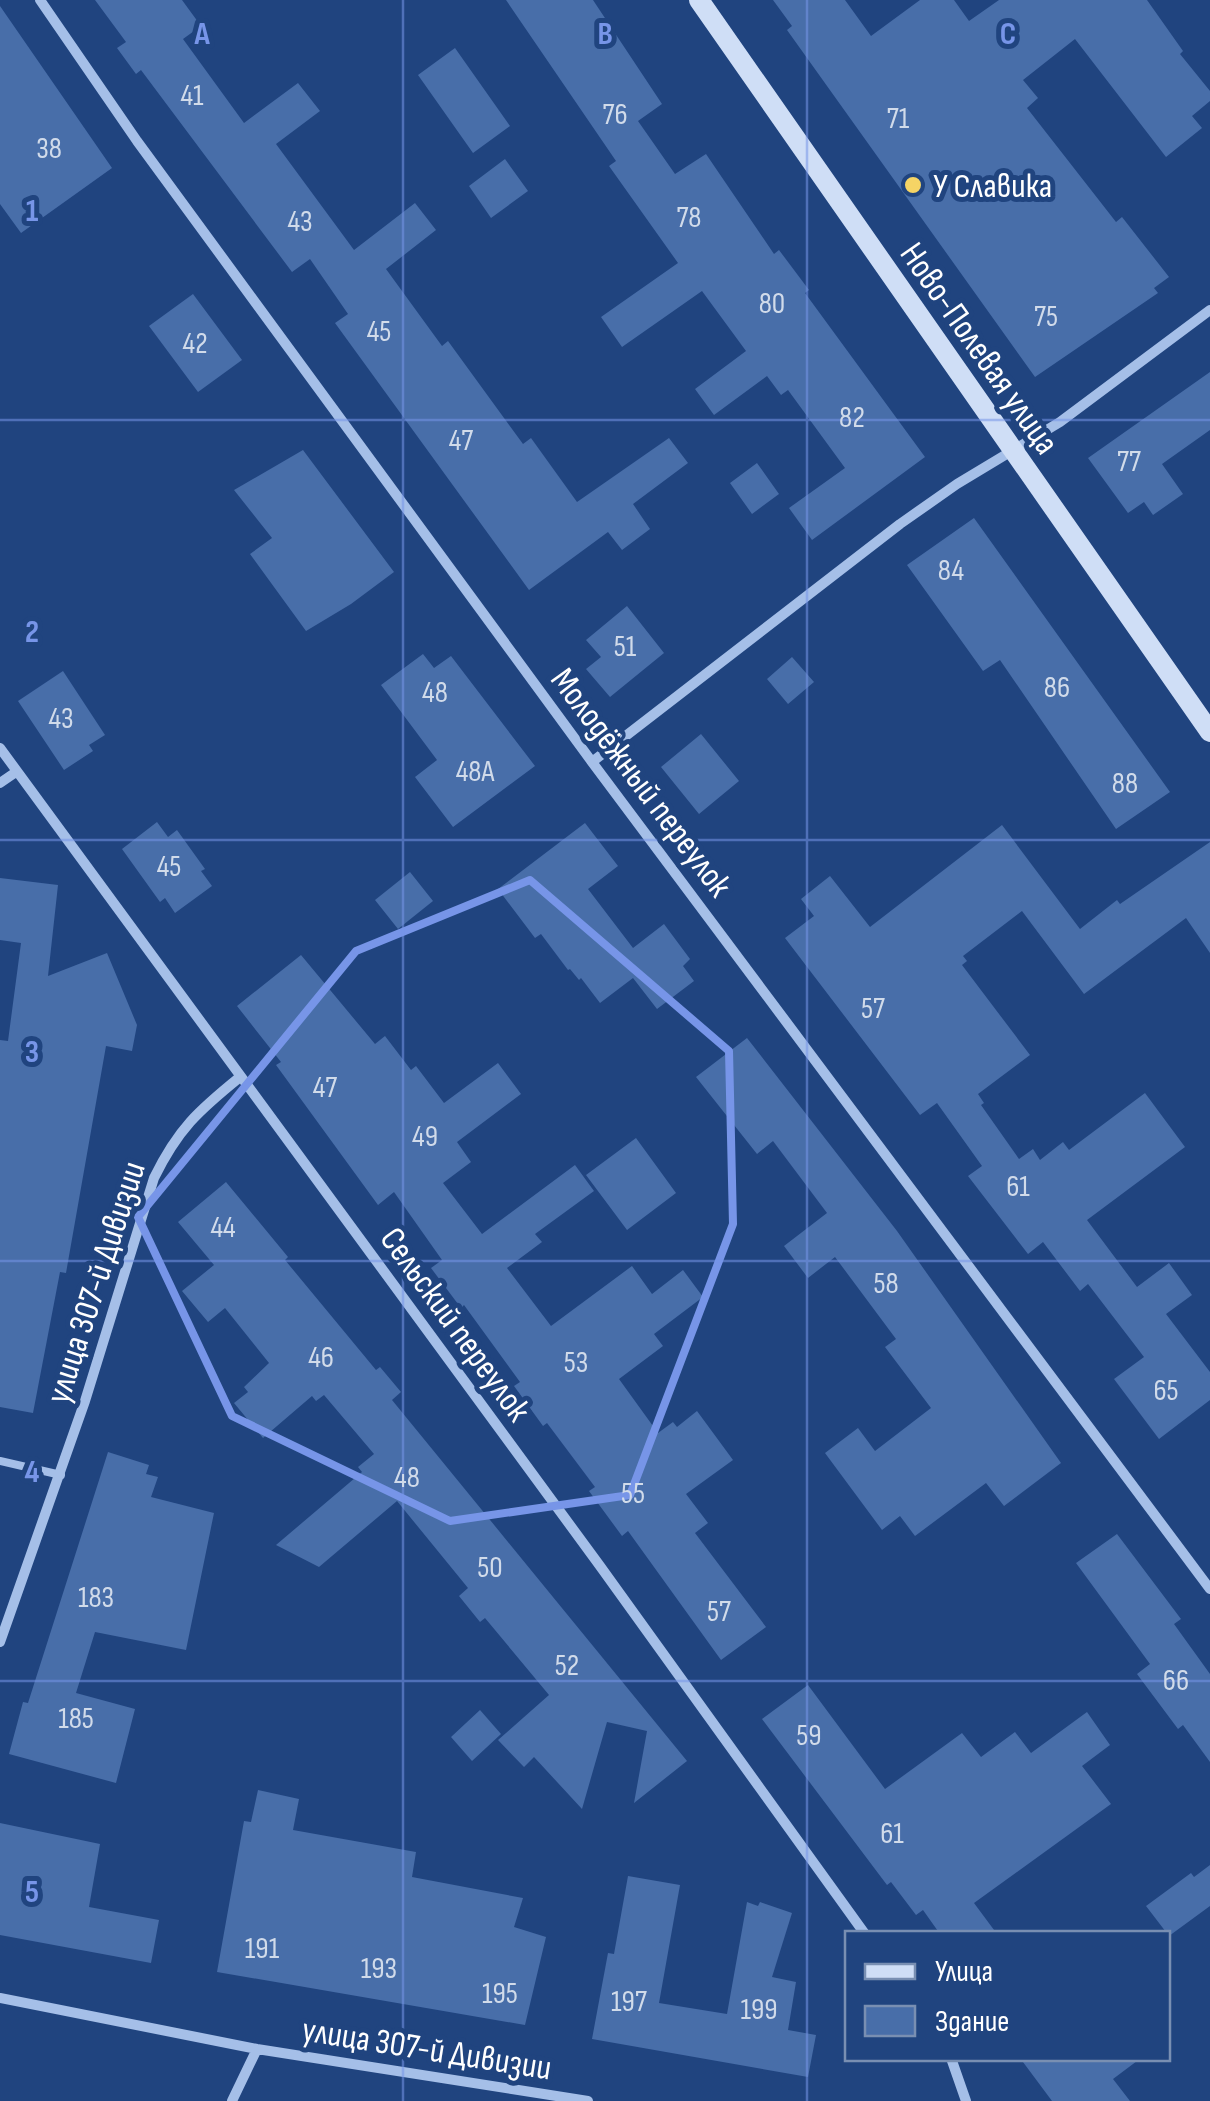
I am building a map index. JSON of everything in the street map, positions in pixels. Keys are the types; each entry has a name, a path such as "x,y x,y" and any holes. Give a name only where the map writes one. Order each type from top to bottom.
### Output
{"street":[{"name":"Молодёжный переулок","path":"40,0 137,142 592,762 1210,1590"},
{"name":"Ново-Полевая улица","path":"699,0 1210,732"},
{"path":"592,762 900,524 956,484 1060,422 1210,310"},
{"name":"Сельский переулок","path":"0,748 863,1931"},
{"path":"0,783 16,772"},
{"name":"улица 307-й Дивизии","path":"0,1642 61,1474 154,1178 170,1146 193,1115 240,1077"},
{"name":"улица 307-й Дивизии","path":"0,1998 257,2049 588,2101"},
{"name":"улица 307-й Дивизии","path":"232,2101 257,2049"},
{"path":"952,2061 966,2101"}],"lane":[{"path":"0,1460 61,1474"}],"highlighted area":[{"path":"530,880 729,1051 733,1224 630,1495 450,1521 232,1416 138,1217 356,951"}],"building":[{"path":"95,0 182,0 201,26 183,39 244,123 298,83 320,111 276,144 354,250 415,203 436,230 386,269 442,346 448,341 523,444 531,438 577,502 669,438 688,463 633,504 650,529 622,550 608,532 529,590 335,323 348,314 310,259 292,272 141,70 136,74 117,48 126,42"},
{"path":"506,0 593,0 662,104 638,121 675,174 706,154 774,254 779,250 809,290 805,293 925,457 812,540 789,508 845,468 788,390 781,395 767,376 714,415 695,389 746,351 702,291 622,347 601,317 678,263 609,166 616,161"},
{"path":"773,0 845,0 871,36 920,0 954,0 969,21 999,0 1147,0 1183,51 1180,54 1210,91 1210,101 1192,116 1202,128 1166,157 1075,39 1023,80 1038,98 1027,108 1116,222 1122,217 1169,277 1154,288 1158,293 1035,377 787,30 792,26"},
{"path":"0,6 112,168 21,233 0,204"},
{"path":"455,48 510,126 473,153 418,75"},
{"path":"505,159 528,191 491,218 469,186"},
{"path":"193,294 242,360 198,392 149,326"},
{"path":"1210,372 1210,430 1162,464 1183,494 1153,515 1144,502 1128,513 1088,458"},
{"path":"303,450 394,572 306,631 250,554 272,538 234,490"},
{"path":"757,463 779,494 752,514 730,483"},
{"path":"974,518 1170,792 1116,829 1000,660 983,671 907,565"},
{"path":"627,606 664,653 610,697 586,669 601,657 586,640"},
{"path":"423,654 434,668 451,656 535,766 453,827 415,777 437,760 381,685"},
{"path":"792,657 814,682 788,704 767,679"},
{"path":"63,671 105,735 89,745 93,751 64,770 18,701"},
{"path":"701,734 739,781 699,814 661,767"},
{"path":"157,822 168,837 177,830 205,869 201,871 212,886 175,913 165,898 160,902 122,849"},
{"path":"585,823 618,866 588,889 633,948 664,924 690,959 683,966 694,981 657,1009 633,978 600,1003 541,934 535,938 498,889"},
{"path":"1002,825 1080,929 1117,900 1120,904 1210,842 1210,953 1186,918 1084,994 1022,911 963,956 967,961 962,965 1030,1055 978,1094 984,1103 981,1105 1019,1159 1033,1149 1040,1160 1063,1142 1069,1150 1145,1093 1185,1147 1087,1220 1137,1287 1169,1263 1192,1295 1166,1314 1210,1372 1210,1400 1159,1439 1114,1379 1144,1357 1088,1284 1080,1291 1043,1242 1028,1254 968,1176 982,1166 937,1103 920,1115 785,938 814,916 801,899 830,876 870,927"},
{"path":"410,872 433,901 398,929 375,900"},
{"path":"0,878 58,885 48,976 107,953 137,1025 132,1051 106,1046 66,1273 60,1272 33,1413 0,1407 0,1040 8,1041 21,943 0,940"},
{"path":"301,955 375,1044 385,1036 411,1070 416,1066 444,1103 498,1063 521,1094 457,1142 471,1162 443,1183 482,1234 575,1165 594,1191 535,1234 542,1242 507,1268 551,1326 632,1266 652,1294 683,1270 703,1297 654,1334 663,1346 619,1379 658,1433 673,1422 677,1427 697,1411 733,1460 686,1494 708,1523 695,1533 766,1627 721,1660 628,1531 622,1536 589,1491 595,1487 547,1423 543,1426 514,1386 520,1382 464,1305 461,1308 431,1268 442,1260 394,1192 378,1205 276,1065 281,1062 237,1006"},
{"path":"747,1038 897,1231 1061,1463 1004,1506 986,1483 915,1536 900,1516 882,1530 825,1453 858,1428 875,1451 931,1408 885,1347 896,1339 835,1257 808,1278 784,1246 827,1213 773,1141 757,1154 696,1077"},
{"path":"636,1138 676,1193 627,1230 586,1175"},
{"path":"226,1182 376,1370 380,1367 401,1392 392,1400 687,1761 634,1803 647,1731 607,1722 582,1809 534,1757 524,1767 498,1740 549,1695 485,1618 480,1622 459,1596 468,1588 397,1501 319,1567 276,1545 362,1472 358,1467 374,1454 324,1395 316,1401 312,1396 263,1438 234,1403 248,1392 244,1387 269,1363 225,1308 208,1322 182,1291 214,1265 178,1222"},
{"path":"108,1452 149,1465 146,1474 158,1477 151,1497 214,1513 186,1650 95,1632 76,1693 135,1709 116,1783 9,1754"},
{"path":"1117,1534 1181,1619 1174,1624 1210,1674 1210,1762 1183,1725 1178,1729 1137,1674 1150,1664 1076,1563"},
{"path":"808,1685 885,1789 962,1733 981,1757 1015,1732 1031,1753 1087,1712 1110,1745 1082,1766 1111,1804 974,1903 995,1931 938,1931 923,1910 916,1915 891,1882 887,1885 762,1719"},
{"path":"480,1710 501,1734 472,1761 451,1737"},
{"path":"258,1790 299,1799 293,1830 416,1852 412,1877 523,1898 514,1927 546,1937 525,2025 217,1972 244,1821 251,1822"},
{"path":"0,1823 100,1844 89,1907 159,1920 151,1963 0,1935"},
{"path":"1210,1865 1210,1906 1170,1935 1146,1906 1191,1873 1194,1877"},
{"path":"628,1876 680,1885 659,2003 727,2014 747,1902 758,1906 760,1902 792,1913 772,1977 796,1982 788,2030 816,2035 808,2077 592,2039 608,1953 614,1954"},
{"path":"1022,2061 1137,2061 1113,2079 1130,2101 1052,2101"}],"place":[{"name":"У Славика","path":"913,185"}]}
